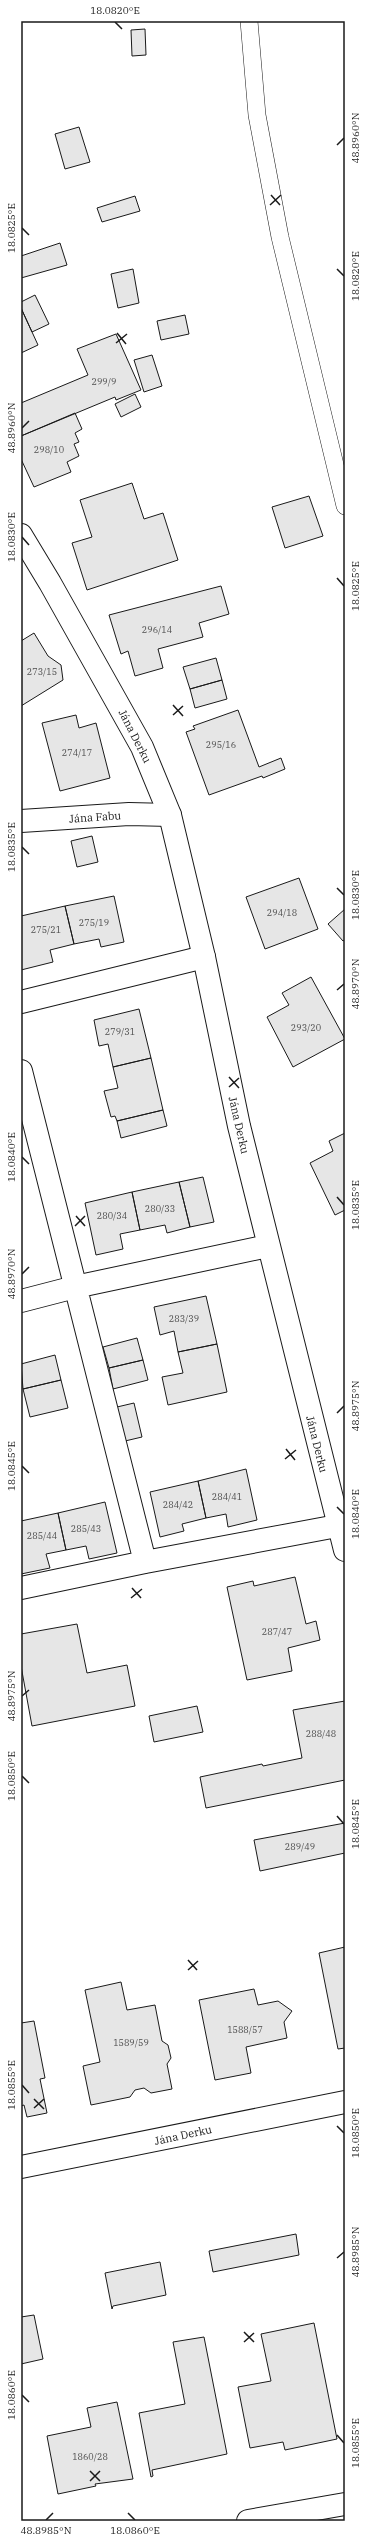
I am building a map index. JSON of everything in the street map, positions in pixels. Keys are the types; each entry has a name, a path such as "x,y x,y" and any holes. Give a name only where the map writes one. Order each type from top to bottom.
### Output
{"street":[{"name":"Jána Derku","path":"21,535 50,583 142,747 170,815 204,957 239,1126 337,1526 345,1550"},
{"name":"Jána Fabu","path":"21,821 129,814 170,815"},
{"path":"21,1002 204,957"},
{"path":"21,1071 145,1562"},
{"path":"21,1301 76,1287 268,1246"},
{"path":"21,1588 145,1562 337,1526"},
{"name":"Jána Derku","path":"21,2167 345,2102"},
{"path":"248,2521 345,2504"}],"lane":[{"path":"249,21 257,115 280,238 345,506"}],"building":[{"path":"145,29 146,55 132,56 131,30"},
{"path":"79,127 90,162 65,169 55,134"},
{"path":"135,196 140,211 102,222 97,208"},
{"path":"60,243 67,265 21,278 21,256"},
{"path":"133,269 139,303 118,308 111,274"},
{"path":"35,295 49,324 32,332 21,308 21,302"},
{"path":"21,308 38,345 21,353"},
{"path":"185,315 189,334 161,340 157,321"},
{"path":"116,334 141,390 116,400 115,397 21,436 21,403 88,375 77,349"},
{"path":"152,355 162,386 144,392 134,360"},
{"path":"135,394 141,407 121,417 115,404"},
{"path":"75,413 82,429 75,433 79,442 74,444 79,456 67,462 71,472 34,487 21,459 21,436"},
{"path":"132,483 144,519 163,513 178,560 87,590 72,543 92,537 80,500"},
{"path":"309,496 323,536 285,548 272,507"},
{"path":"221,586 229,614 199,623 203,637 158,649 163,668 135,676 128,651 121,654 109,615"},
{"path":"34,633 48,656 61,665 63,680 21,706 21,641"},
{"path":"216,658 222,680 190,689 183,667"},
{"path":"222,680 227,699 195,708 190,689"},
{"path":"238,710 259,767 281,758 285,769 263,778 262,776 209,795 186,732 195,729 193,726"},
{"path":"76,715 79,728 96,723 110,778 60,791 42,723"},
{"path":"92,836 98,862 77,867 71,841"},
{"path":"299,878 318,929 265,949 246,897"},
{"path":"114,896 124,942 101,947 99,939 74,944 65,906"},
{"path":"65,906 74,944 50,950 53,962 21,970 21,916"},
{"path":"345,909 345,940 343,941 328,924"},
{"path":"311,977 345,1039 293,1067 267,1017 289,1005 282,993"},
{"path":"139,1009 151,1058 113,1067 108,1044 99,1046 94,1020"},
{"path":"151,1058 163,1110 117,1121 115,1116 111,1117 104,1091 118,1088 113,1067"},
{"path":"163,1110 167,1126 121,1138 117,1121"},
{"path":"345,1133 345,1210 335,1215 310,1163 333,1151 329,1141"},
{"path":"203,1177 214,1222 190,1227 179,1182"},
{"path":"179,1182 190,1227 167,1233 165,1225 140,1230 132,1192"},
{"path":"132,1192 140,1230 120,1234 123,1249 96,1255 85,1203"},
{"path":"206,1296 217,1344 178,1352 174,1331 160,1335 154,1307"},
{"path":"137,1338 143,1360 109,1368 103,1347"},
{"path":"217,1344 227,1392 168,1405 162,1377 183,1373 178,1352"},
{"path":"55,1355 61,1380 23,1389 21,1364"},
{"path":"143,1360 148,1380 113,1389 109,1368"},
{"path":"61,1380 68,1408 30,1417 23,1389"},
{"path":"134,1403 142,1437 125,1441 117,1407"},
{"path":"246,1469 257,1520 228,1527 226,1514 206,1518 198,1481"},
{"path":"198,1481 206,1518 182,1524 184,1531 160,1537 150,1492"},
{"path":"105,1502 117,1553 89,1559 86,1546 66,1550 58,1513"},
{"path":"58,1513 66,1550 46,1554 50,1568 21,1574 21,1521"},
{"path":"295,1577 306,1624 316,1621 320,1640 288,1648 292,1671 247,1680 227,1587 253,1581 254,1586"},
{"path":"77,1624 87,1673 127,1665 135,1706 32,1726 21,1666 21,1634"},
{"path":"345,1701 345,1780 206,1808 200,1777 262,1764 263,1766 302,1758 293,1710"},
{"path":"197,1706 203,1732 154,1742 149,1716"},
{"path":"345,1823 345,1853 260,1871 254,1840"},
{"path":"345,1947 345,2048 338,2049 319,1953"},
{"path":"121,1982 127,2010 155,2005 162,2041 168,2045 171,2058 167,2064 172,2089 151,2093 144,2088 135,2090 130,2097 91,2105 83,2066 100,2062 85,1990"},
{"path":"254,1989 258,2005 278,2001 292,2011 284,2022 287,2038 246,2047 251,2073 215,2080 199,2000"},
{"path":"34,2021 45,2078 40,2079 47,2113 27,2117 24,2105 21,2106 21,2023"},
{"path":"296,2234 299,2255 213,2272 209,2251"},
{"path":"160,2262 166,2295 113,2306 112,2309 105,2273"},
{"path":"34,2315 43,2359 21,2364 21,2317"},
{"path":"314,2323 337,2439 285,2450 283,2442 250,2448 238,2387 271,2381 261,2334"},
{"path":"204,2337 227,2454 152,2470 153,2476 151,2477 139,2413 185,2404 173,2342"},
{"path":"117,2402 133,2479 95,2484 96,2486 58,2494 47,2436 91,2427 87,2408"}]}
